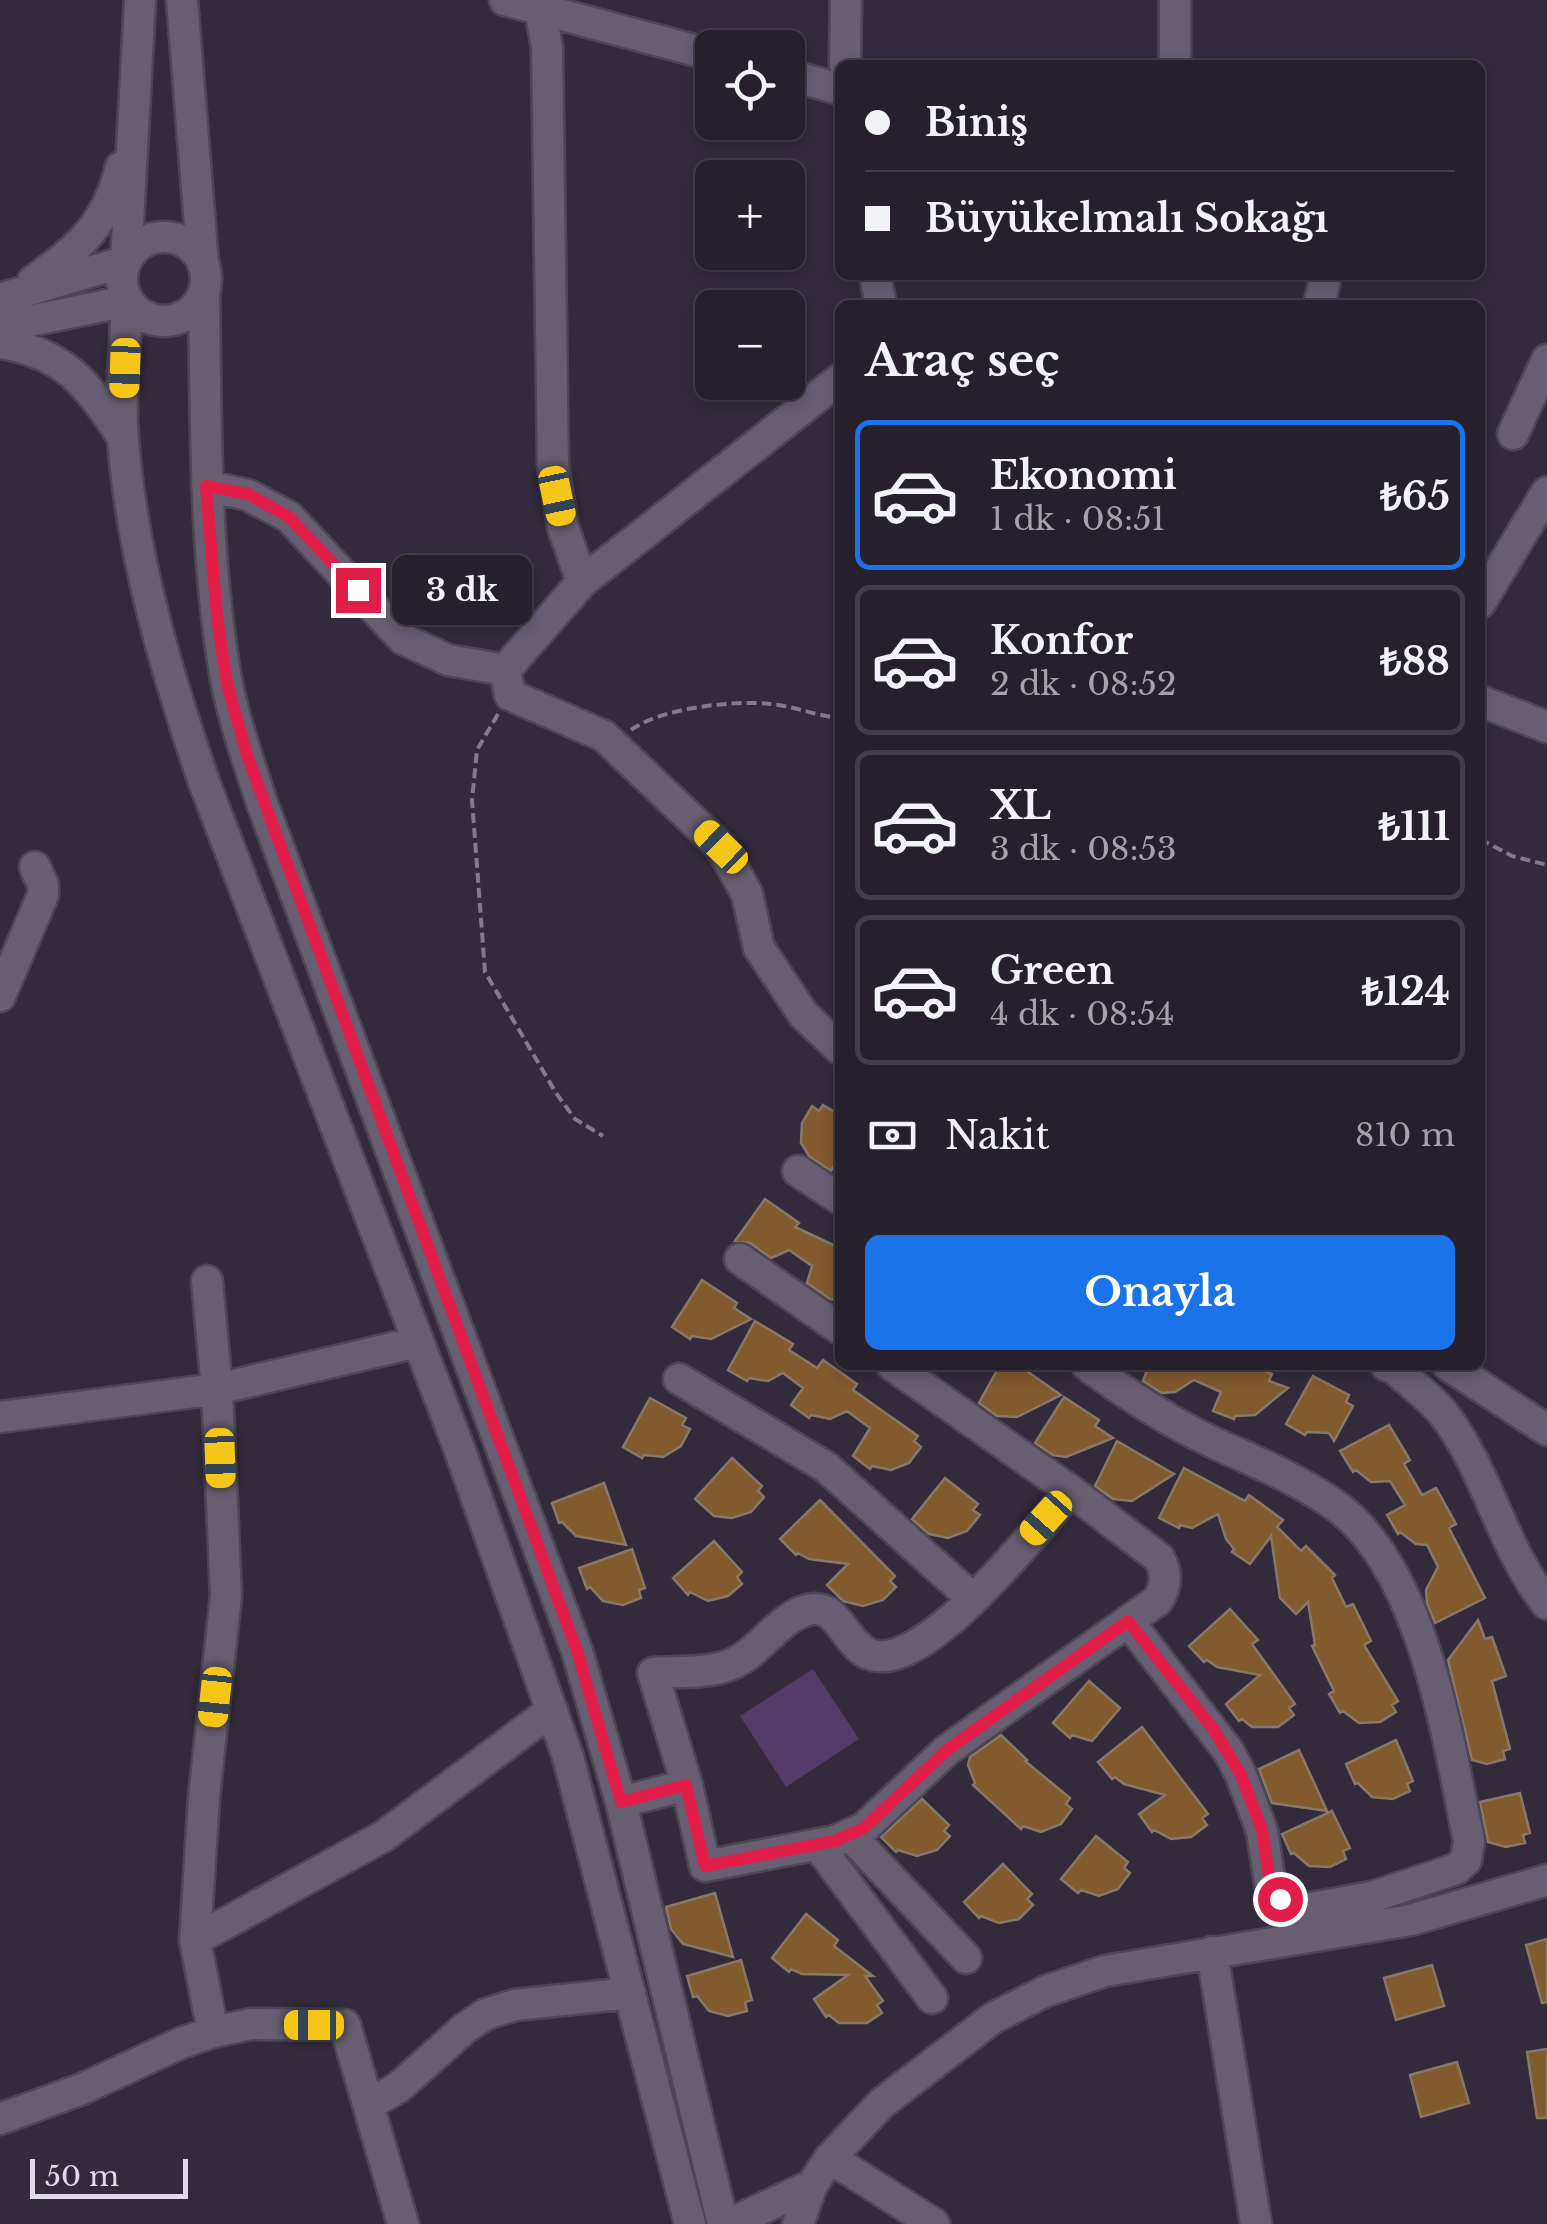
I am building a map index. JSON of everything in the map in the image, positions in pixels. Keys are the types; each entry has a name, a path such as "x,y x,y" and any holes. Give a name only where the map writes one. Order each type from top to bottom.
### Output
{"street":[{"path":"6,298 126,261 146,241 172,238 196,252 203,278 188,314 162,322 148,318 128,300 122,288 126,261 140,0"},
{"path":"182,0 203,278 206,486 217,617 227,684 247,755 577,1651 621,1802 726,2224 812,2185"},
{"path":"505,0 541,4 695,50"},
{"path":"845,60 846,0"},
{"path":"1175,0 1175,60"},
{"path":"541,4 548,47 552,465 563,528 582,582"},
{"path":"805,80 835,88"},
{"path":"6,298 64,259 93,232 114,197 135,116"},
{"path":"0,327 128,300"},
{"path":"128,300 122,436 146,587 187,732 418,1342 568,1756 690,2224"},
{"path":"0,343 26,347 56,359 84,381 122,436"},
{"path":"1513,434 1547,360"},
{"path":"507,683 582,582 835,383"},
{"path":"206,486 248,494 289,517 403,639 507,683 604,736 721,847 748,894 759,948 803,1014 835,1044"},
{"path":"1485,595 1547,492"},
{"path":"1485,703 1547,727"},
{"path":"0,996 43,895 35,868"},
{"path":"798,1171 835,1196"},
{"path":"740,1258 835,1325"},
{"path":"207,1281 217,1389 226,1596 204,1798 196,1940 213,2032"},
{"path":"0,1417 217,1389 418,1342"},
{"path":"899,1370 1071,1490 1162,1565 1165,1586 1158,1600 947,1750 878,1818 850,1836 705,1866 653,1673 731,1664 793,1617 814,1609 834,1615 863,1650 885,1656 934,1635 974,1599 1071,1490"},
{"path":"1095,1370 1177,1424 1280,1473 1332,1504 1372,1542 1391,1572 1437,1692 1469,1841 1466,1860 1456,1869 1372,1897 1306,1908 1280,1899 1270,1883 1262,1830 1235,1763 1214,1730 1128,1621"},
{"path":"1395,1370 1445,1415 1480,1474 1524,1576 1547,1604"},
{"path":"1456,1370 1547,1430"},
{"path":"679,1379 826,1467 974,1599"},
{"path":"196,1940 384,1836 552,1710"},
{"path":"621,1802 686,1785"},
{"path":"850,1836 966,1958"},
{"path":"818,1844 932,1998"},
{"path":"798,2224 812,2185 830,2158 882,2103 993,2018 1046,1991 1105,1971 1411,1920 1547,1880"},
{"path":"1212,1952 1256,2224"},
{"path":"370,2104 399,2087 486,2014 514,2005 630,1993"},
{"path":"0,2119 82,2089 213,2032 252,2024 345,2026 403,2224"},
{"path":"830,2158 934,2224"}],"path":[{"path":"507,683 477,750 473,775 483,964 488,979 556,1093 575,1118 603,1136"},
{"path":"614,746 651,718 732,703 768,703 835,717"},
{"path":"1485,842 1512,856 1547,865"}],"shaded area":[{"path":"813,1669 859,1739 786,1787 740,1716"}],"building":[{"path":"823,1105 835,1112 835,1164 831,1171 809,1156 801,1143 802,1123 812,1106 819,1111"},
{"path":"765,1199 799,1223 795,1227 835,1246 835,1300 807,1283 812,1266 789,1250 771,1258 750,1243 735,1241"},
{"path":"702,1280 737,1303 734,1308 751,1319 711,1339 690,1339 672,1327"},
{"path":"755,1321 793,1344 789,1350 817,1368 823,1360 857,1384 853,1390 918,1436 914,1441 921,1447 909,1463 891,1470 872,1466 870,1469 853,1456 870,1428 847,1411 830,1419 811,1415 809,1418 791,1405 803,1388 783,1373 768,1381 747,1381 728,1370"},
{"path":"997,1370 1025,1370 1061,1395 1017,1417 997,1416 979,1403"},
{"path":"1147,1370 1262,1370 1272,1374 1269,1381 1288,1388 1255,1415 1234,1419 1213,1411 1221,1392 1194,1380 1175,1392 1162,1393 1143,1381"},
{"path":"1313,1376 1349,1395 1346,1402 1353,1406 1334,1441 1329,1433 1305,1435 1286,1424"},
{"path":"1064,1397 1099,1420 1095,1426 1113,1438 1066,1457 1053,1455 1035,1443"},
{"path":"650,1398 686,1418 682,1425 690,1429 681,1446 663,1457 642,1458 623,1447"},
{"path":"1389,1425 1410,1460 1404,1464 1422,1495 1436,1488 1456,1524 1449,1528 1485,1598 1435,1623 1426,1590 1438,1567 1427,1545 1398,1534 1387,1515 1405,1505 1390,1481 1371,1482 1356,1470 1353,1472 1340,1451"},
{"path":"1117,1441 1174,1474 1132,1501 1113,1499 1095,1486"},
{"path":"732,1458 762,1486 758,1491 764,1497 751,1512 732,1518 714,1516 695,1499"},
{"path":"1184,1468 1245,1501 1249,1495 1283,1520 1277,1527 1301,1551 1306,1546 1335,1575 1332,1578 1346,1607 1353,1604 1371,1641 1364,1645 1398,1701 1392,1705 1396,1712 1380,1722 1359,1723 1343,1711 1340,1713 1312,1646 1315,1645 1308,1602 1296,1614 1280,1598 1271,1536 1250,1564 1232,1552 1218,1514 1192,1528 1179,1528 1159,1518"},
{"path":"945,1478 978,1504 973,1510 980,1515 967,1531 948,1538 929,1534 912,1519"},
{"path":"604,1483 626,1545 576,1536 559,1523 552,1503"},
{"path":"820,1500 895,1576 890,1581 896,1587 883,1600 863,1606 843,1601 827,1585 848,1564 796,1555 780,1539"},
{"path":"714,1541 742,1572 737,1577 742,1584 728,1596 708,1601 690,1592 688,1595 673,1578"},
{"path":"632,1549 645,1588 639,1590 641,1598 623,1605 603,1601 590,1587 587,1589 579,1568"},
{"path":"1230,1609 1258,1640 1252,1644 1295,1704 1289,1708 1294,1715 1278,1727 1252,1727 1242,1719 1239,1721 1226,1704 1260,1675 1204,1662 1189,1646"},
{"path":"1478,1620 1485,1639 1492,1637 1506,1676 1492,1681 1510,1749 1503,1751 1505,1759 1487,1764 1472,1760 1448,1660"},
{"path":"1089,1681 1120,1708 1092,1741 1072,1735 1070,1738 1053,1723"},
{"path":"1142,1727 1208,1814 1202,1818 1207,1825 1191,1837 1171,1839 1152,1832 1139,1814 1165,1795 1112,1779 1098,1762"},
{"path":"1001,1735 1025,1761 1070,1798 1066,1804 1072,1809 1061,1824 1041,1832 1023,1826 1021,1829 973,1785 970,1757"},
{"path":"1396,1740 1413,1781 1407,1784 1410,1791 1393,1799 1372,1797 1355,1784 1346,1764"},
{"path":"1299,1750 1327,1811 1272,1803 1259,1769"},
{"path":"1520,1793 1530,1833 1523,1835 1525,1843 1506,1847 1488,1842 1480,1802"},
{"path":"922,1799 949,1825 944,1831 950,1836 937,1850 917,1856 896,1852 881,1837"},
{"path":"1332,1811 1350,1848 1343,1851 1346,1859 1330,1867 1309,1866 1291,1854 1282,1834"},
{"path":"1096,1836 1128,1862 1124,1868 1130,1873 1118,1889 1099,1896 1081,1890 1078,1893 1061,1879"},
{"path":"1003,1864 1032,1894 1027,1899 1033,1905 1019,1919 999,1923 979,1918 964,1902"},
{"path":"715,1893 733,1957 683,1944 671,1929 666,1907"},
{"path":"806,1914 838,1940 834,1946 873,1976 865,1976 883,2001 877,2005 882,2013 867,2023 839,2023 829,2015 826,2017 814,1999 848,1975 802,1974 791,1969 789,1972 772,1958"},
{"path":"1547,1939 1547,2002 1542,2003 1526,1945"},
{"path":"741,1960 752,2000 745,2002 747,2011 728,2016 709,2011 697,1996 693,1997 687,1976"},
{"path":"1432,1965 1444,2006 1396,2020 1384,1978"},
{"path":"1547,2049 1547,2118 1537,2118 1527,2052"},
{"path":"1457,2062 1469,2103 1421,2117 1410,2075"}],"route":[{"path":"358,590 289,517 248,494 206,486 227,684 262,803 577,1651 621,1802 686,1785 705,1866 850,1836 878,1818 947,1750 1128,1621 1214,1730 1241,1775 1262,1830 1270,1883 1280,1899"}]}
